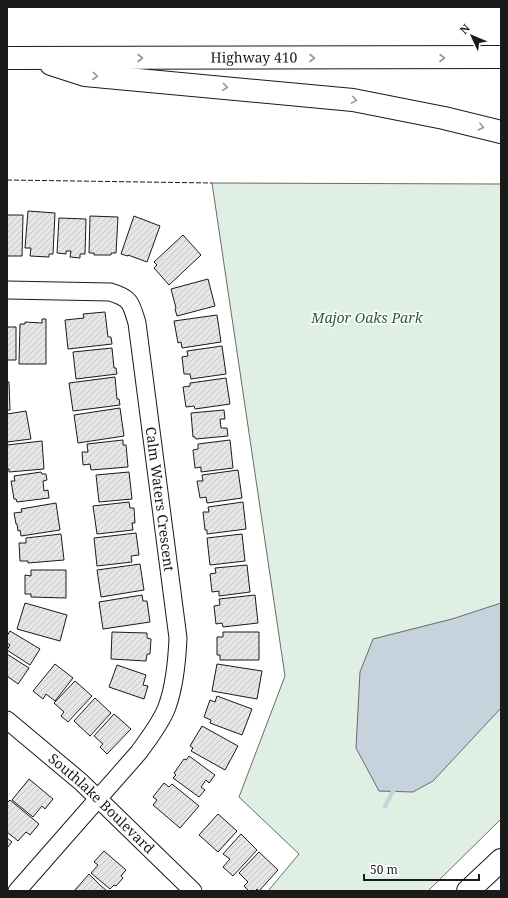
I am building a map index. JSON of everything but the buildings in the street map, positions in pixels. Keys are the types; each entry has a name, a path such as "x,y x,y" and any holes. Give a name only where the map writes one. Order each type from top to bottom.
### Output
{"main road":[{"name":"Highway 410","path":"7,58 501,57"},
{"path":"31,58 85,75 353,100 444,118 501,132"},
{"path":"468,891 501,860"}],"street":[{"name":"Calm Waters Crescent","path":"7,290 110,292 124,296 132,306 137,324 178,638 177,663 171,692 166,708 154,730 139,752 17,891"},
{"name":"Southlake Boulevard","path":"7,720 52,757 99,799 193,891"}],"green space":[{"name":"Major Oaks Park","path":"212,183 501,184 501,819 428,891 268,891 299,854 239,797 285,676"}],"shaded area":[{"path":"501,603 501,708 433,781 413,792 379,791 356,748 360,672 373,639 452,619"}],"waterway":[{"path":"385,806 396,786"}],"fence":[{"path":"7,180 212,183"}]}
